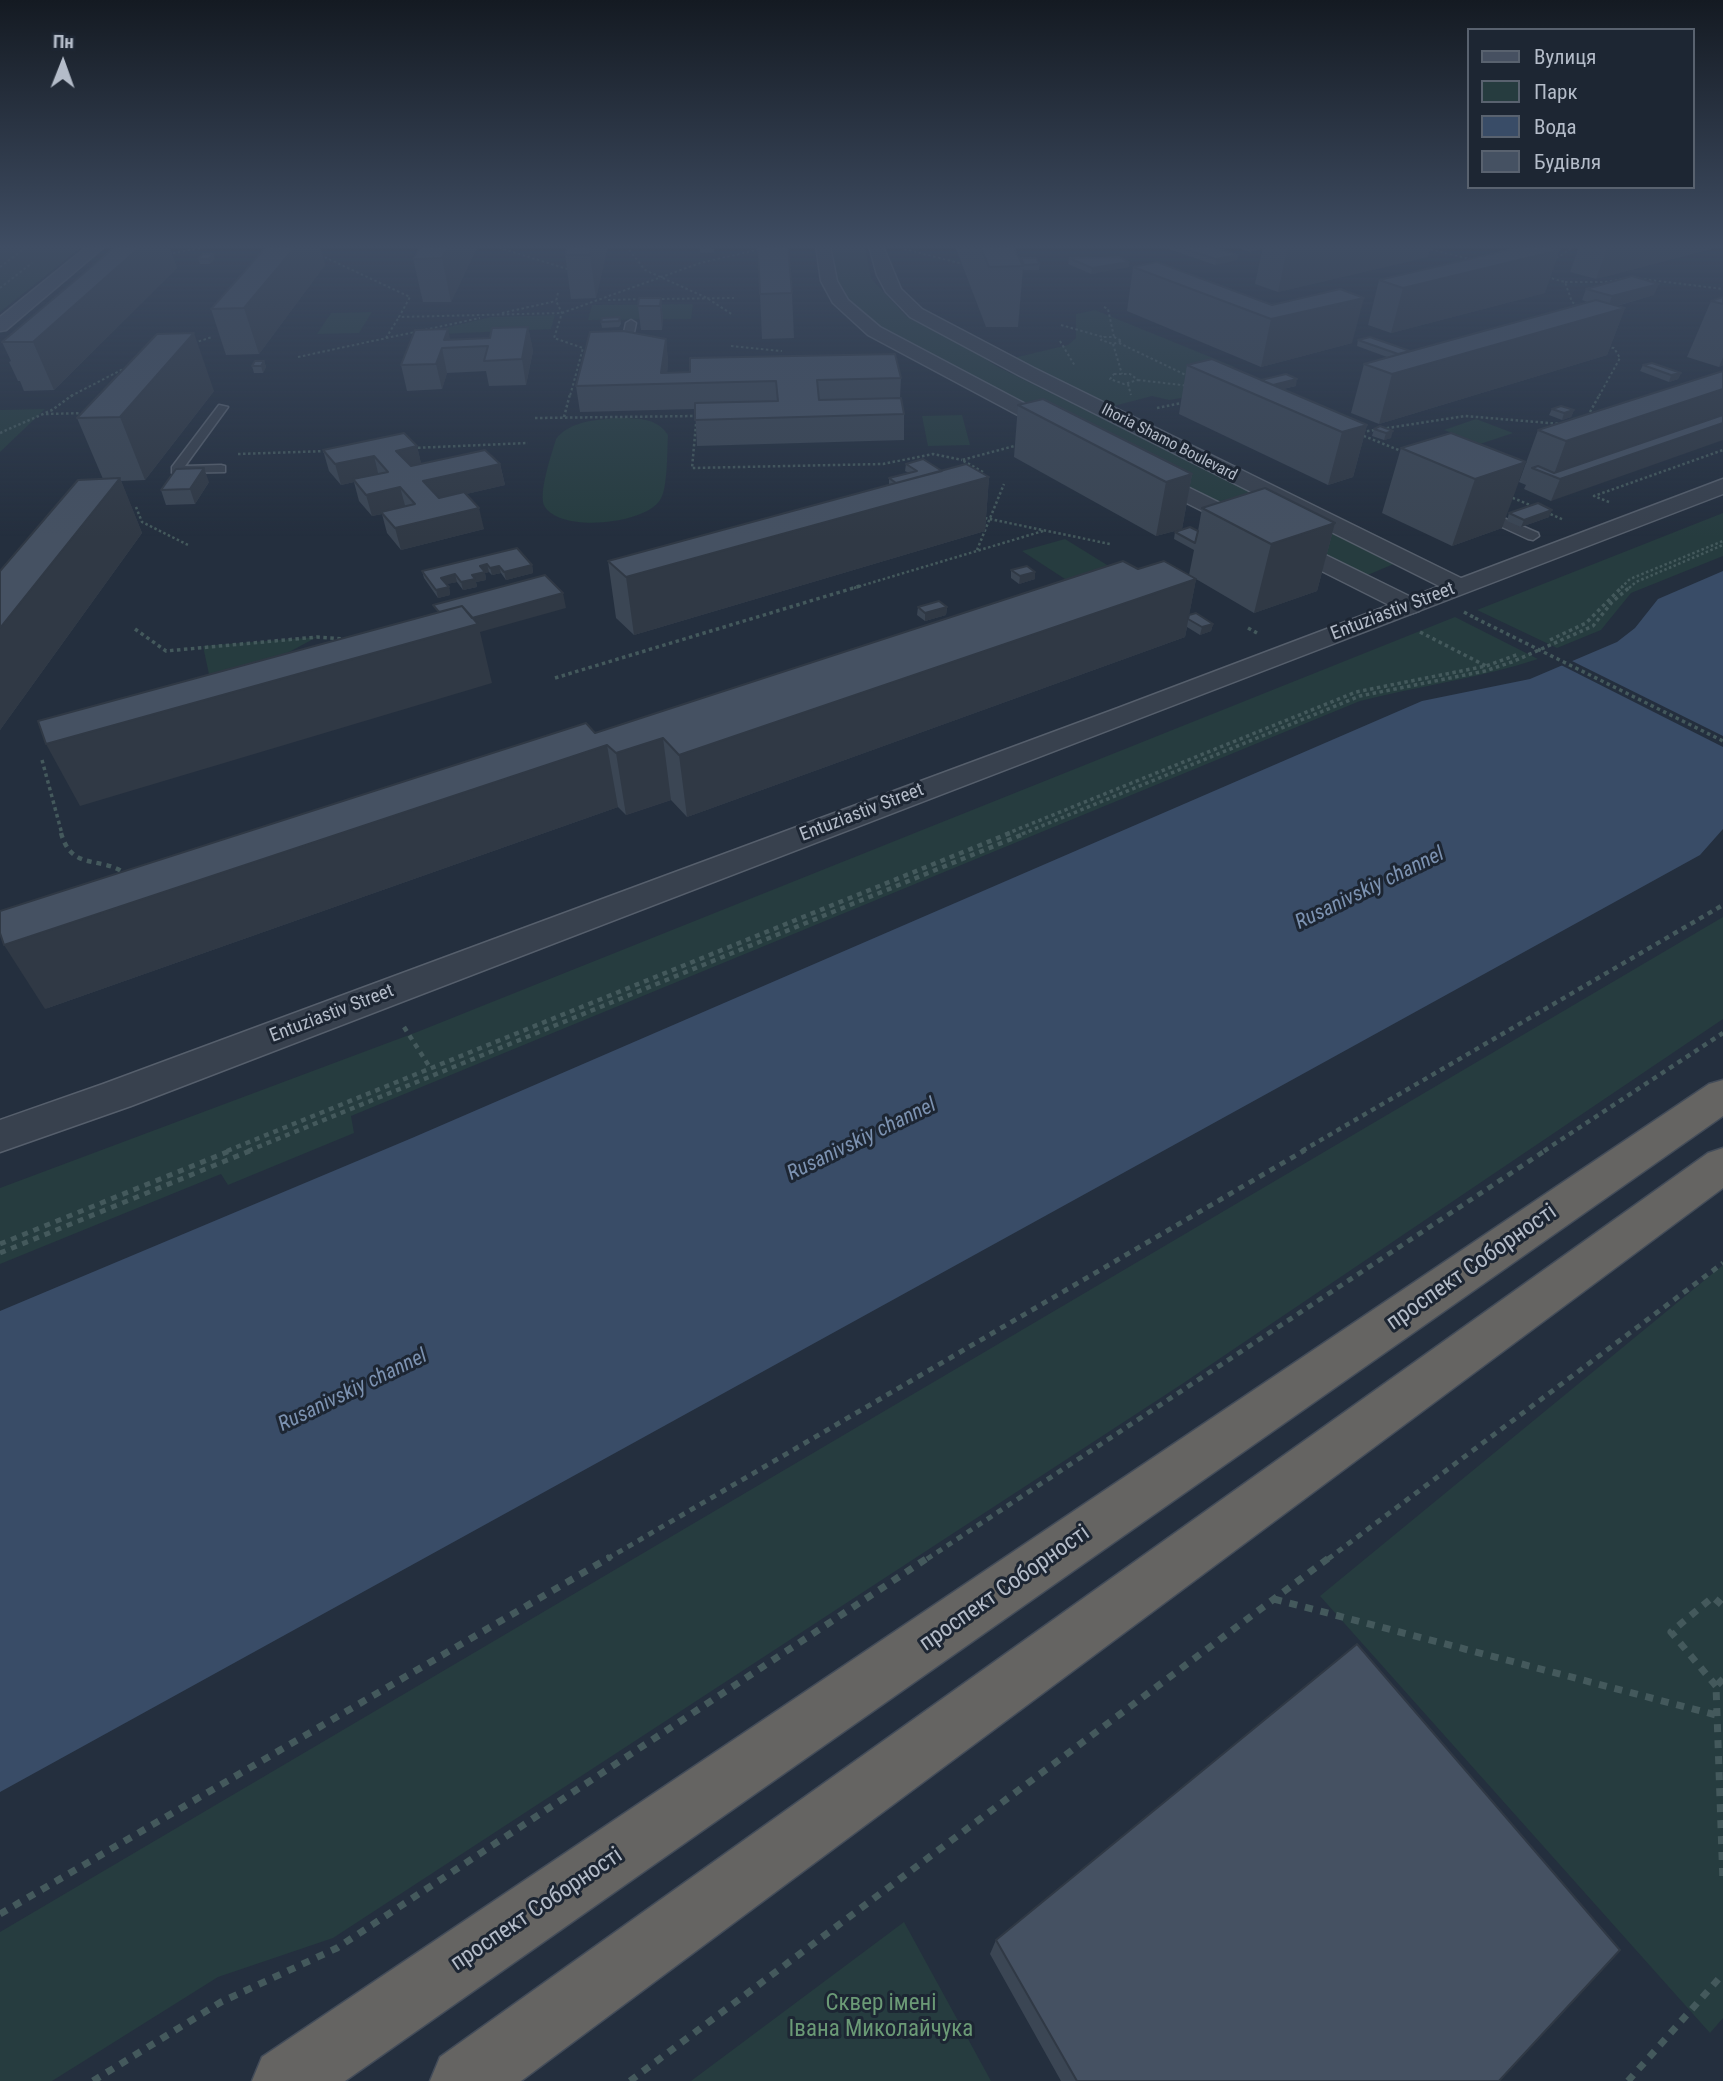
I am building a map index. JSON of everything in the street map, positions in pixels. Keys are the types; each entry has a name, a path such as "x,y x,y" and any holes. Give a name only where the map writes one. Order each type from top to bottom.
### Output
{"highway":[{"name":"проспект Соборності","path":"286,2081 822,1716 1723,1095"},
{"path":"464,2081 1723,1166"}],"street":[{"name":"Ihoria Shamo Boulevard","path":"897,343 1088,444"},
{"name":"Ihoria Shamo Boulevard","path":"973,343 1458,586"},
{"name":"Ihoria Shamo Boulevard","path":"1124,463 1411,617"},
{"name":"Entuziastiv Street","path":"0,1136 1411,617 1458,586 1723,486"}],"lane":[{"path":"221,469 176,470 223,407"},
{"path":"1469,507 1533,536"}],"path":[{"path":"187,346 195,343"},
{"path":"298,357 362,343"},
{"path":"564,417 583,348 569,343"},
{"path":"1109,343 1118,343"},
{"path":"1119,343 1191,377"},
{"path":"1113,344 1122,374"},
{"path":"731,346 782,351"},
{"path":"1596,418 1590,412 1620,358 1614,348 1601,346"},
{"path":"0,433 42,415 72,395 136,364"},
{"path":"1138,380 1134,376 1122,374 1111,376 1110,379 1123,384 1138,380 1202,387"},
{"path":"1150,410 1189,402"},
{"path":"42,415 96,413"},
{"path":"535,418 697,414 692,468 883,464 913,455 951,455 983,472"},
{"path":"1417,458 1357,433 1465,416 1564,425"},
{"path":"405,448 528,443"},
{"path":"962,460 1022,443"},
{"path":"227,455 336,450"},
{"path":"1611,503 1594,496 1723,450"},
{"path":"977,551 1004,484"},
{"path":"1504,494 1568,522"},
{"path":"136,507 142,522 188,545"},
{"path":"972,515 1110,544"},
{"path":"555,678 1043,531"},
{"path":"1550,640 1586,623 1630,579 1723,543"},
{"path":"0,1253 1360,696 1485,671 1512,662 1593,626 1612,602 1636,582 1723,543"},
{"path":"1411,617 1486,666"},
{"path":"1475,618 1723,741"},
{"path":"1248,628 1257,633"},
{"path":"135,629 166,651 317,637 347,640"},
{"path":"0,1244 1356,691 1486,666 1519,654"},
{"path":"42,760 65,846 70,854 77,860 116,866 129,877"},
{"path":"0,1914 1723,905"},
{"path":"404,1027 431,1069"},
{"path":"93,2081 221,2002 337,1948 1723,1033"},
{"path":"630,2081 1723,1263"},
{"path":"1723,1606 1713,1597 1671,1632 1716,1686 1723,1883"},
{"path":"1275,1598 1716,1715"},
{"path":"1716,1686 1723,1679"},
{"path":"1628,2081 1723,1974"}],"green space":[{"path":"904,343 959,343 998,367 1396,563 1363,577"},
{"path":"1176,343 1235,367 1207,373 1211,393 1169,400 1152,396 1110,407 1009,359 1068,345"},
{"path":"45,409 0,452 0,410"},
{"path":"962,415 970,445 928,446 922,416"},
{"path":"616,418 652,422 668,435 666,479 660,500 638,515 622,520 585,523 554,515 545,507 543,494 556,439 568,428 576,425"},
{"path":"1476,419 1513,433 1480,444 1444,430"},
{"path":"1723,513 1723,556 1631,593 1601,630 1557,648 1477,610"},
{"path":"1065,539 1112,568 1068,581 1022,551"},
{"path":"1455,617 1538,659 1360,701 351,1116 354,1133 228,1185 221,1174 0,1264 0,1188 417,1032"},
{"path":"317,637 213,693 203,646"},
{"path":"1723,917 1723,1019 1182,1384 333,1938 218,1977 52,2081 0,2081 0,1932"},
{"path":"1723,1265 1723,2018 1710,2033 1320,1596"},
{"name":"Сквер імені Івана Миколайчука","path":"904,1922 991,2081 691,2081"}],"water":[{"name":"Rusanivskiy channel","path":"1723,571 1723,829 1700,855 0,1792 0,1311 412,1138 1422,701 1530,679 1617,642 1635,628 1658,599"}],"pier":[{"path":"1568,659 1723,736 1723,747 1557,663"}],"building":[{"path":"148,343 185,343 120,417 77,418"},
{"path":"410,343 525,343 522,359 484,361 488,346 442,348 436,364 401,365"},
{"path":"587,343 665,343 661,373 690,372 690,358 895,354 901,378 817,380 819,400 901,398 904,414 695,420 695,403 778,401 776,381 576,386"},
{"path":"1367,343 1387,343 1410,351 1398,354"},
{"path":"1440,343 1501,343 1392,374 1364,364"},
{"path":"1212,359 1367,425 1342,432 1187,365"},
{"path":"255,361 264,361 261,366 252,366"},
{"path":"1652,363 1681,373 1671,375 1643,365"},
{"path":"1723,371 1723,389 1566,441 1538,430"},
{"path":"1286,374 1297,379 1273,385 1261,380"},
{"path":"1043,399 1192,474 1166,482 1018,405"},
{"path":"1561,406 1574,410 1564,413 1552,409"},
{"path":"1723,415 1723,423 1560,479 1532,468 1538,466 1554,473"},
{"path":"1380,426 1393,431 1386,433 1374,429"},
{"path":"404,433 417,446 396,451 411,466 485,450 500,464 423,481 439,498 464,492 479,508 395,528 381,512 415,504 400,487 366,495 353,479 388,472 374,456 335,464 323,450"},
{"path":"1451,433 1526,462 1475,479 1401,448"},
{"path":"923,459 942,471 896,483 889,478 917,471 906,464"},
{"path":"966,464 989,477 626,577 608,561"},
{"path":"204,468 190,489 161,490 176,469"},
{"path":"120,478 0,628 0,571 78,480"},
{"path":"1265,488 1335,523 1271,544 1202,508"},
{"path":"1538,503 1552,510 1524,520 1509,513"},
{"path":"1190,527 1198,531 1195,543 1175,532"},
{"path":"517,548 532,565 504,572 499,566 490,568 487,564 480,566 485,572 472,575 475,579 461,582 455,574 441,578 449,587 436,590 422,571"},
{"path":"1123,561 1138,569 1164,561 1196,579 679,755 663,738 616,753 607,745 4,945 0,933 0,911 586,723 595,733"},
{"path":"1027,566 1035,572 1020,576 1011,570"},
{"path":"545,575 563,593 472,618 462,606 439,612 433,605"},
{"path":"939,601 947,607 925,613 918,607"},
{"path":"462,606 478,624 46,744 38,721"},
{"path":"1196,613 1213,624 1202,627 1188,619 1189,615"},
{"path":"1357,1644 1620,1950 1499,2081 1077,2081 996,1940"}]}
